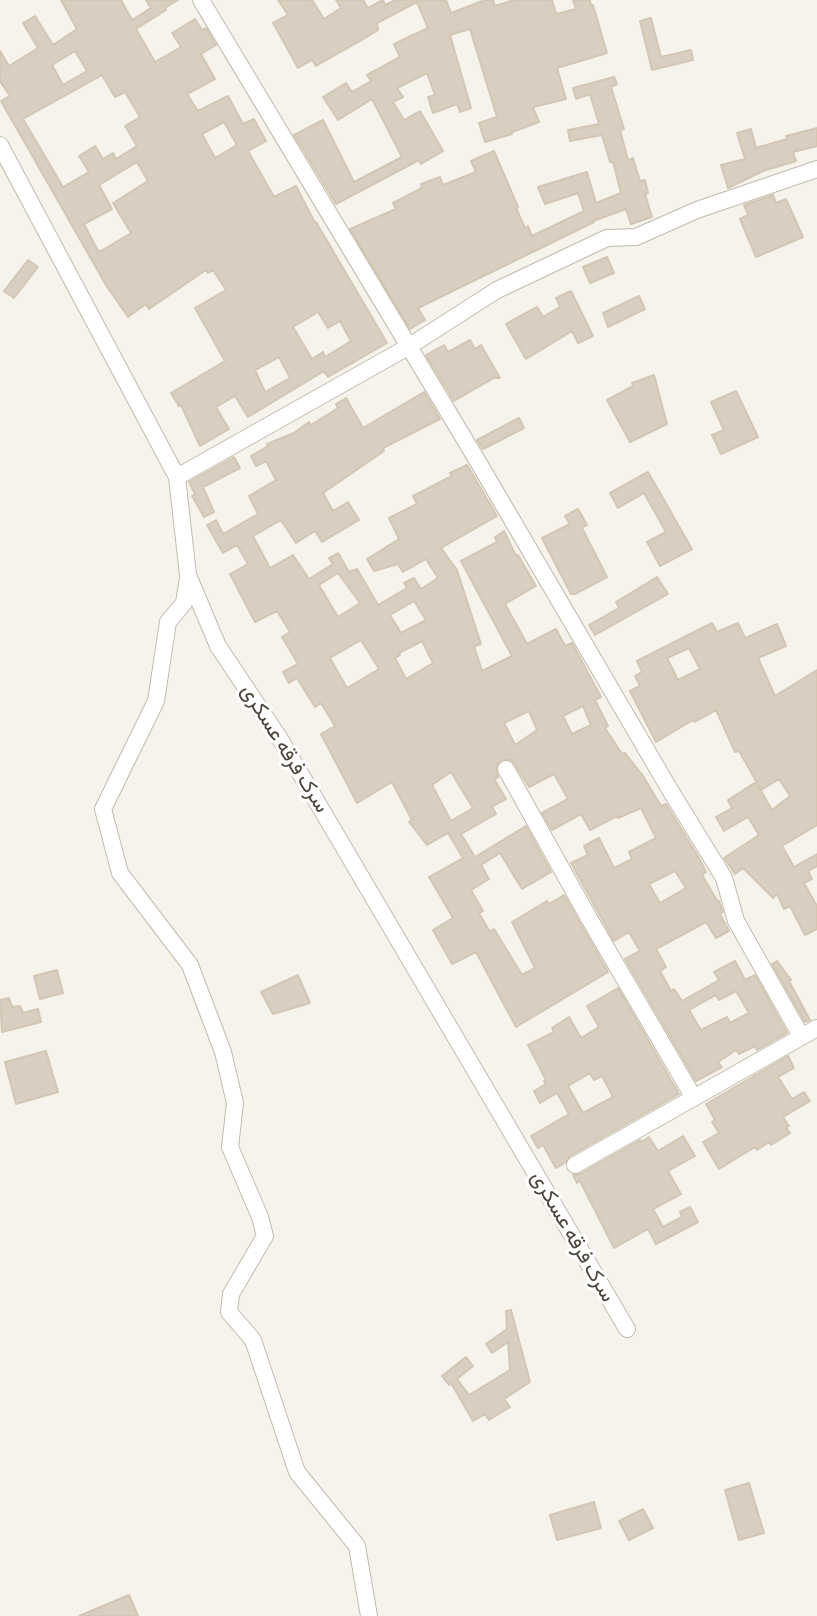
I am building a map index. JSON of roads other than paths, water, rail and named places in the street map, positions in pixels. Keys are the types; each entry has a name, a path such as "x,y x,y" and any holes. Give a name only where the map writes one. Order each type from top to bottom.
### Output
{"street":[{"path":"201,0 724,878 736,921 801,1036"},
{"name":"سرک فرقه عسکری","path":"0,145 177,477 188,575 218,646 280,739 626,1329"},
{"path":"177,477 408,346 497,290 607,237 636,237 696,210 817,169"},
{"path":"188,575 184,603 168,622 156,701 103,809 120,873 190,965 223,1052 235,1103 230,1147 260,1217 265,1236 231,1294 229,1312 253,1339 297,1472 357,1546 369,1616"},
{"path":"506,769 694,1098"},
{"path":"575,1165 817,1028"}]}
